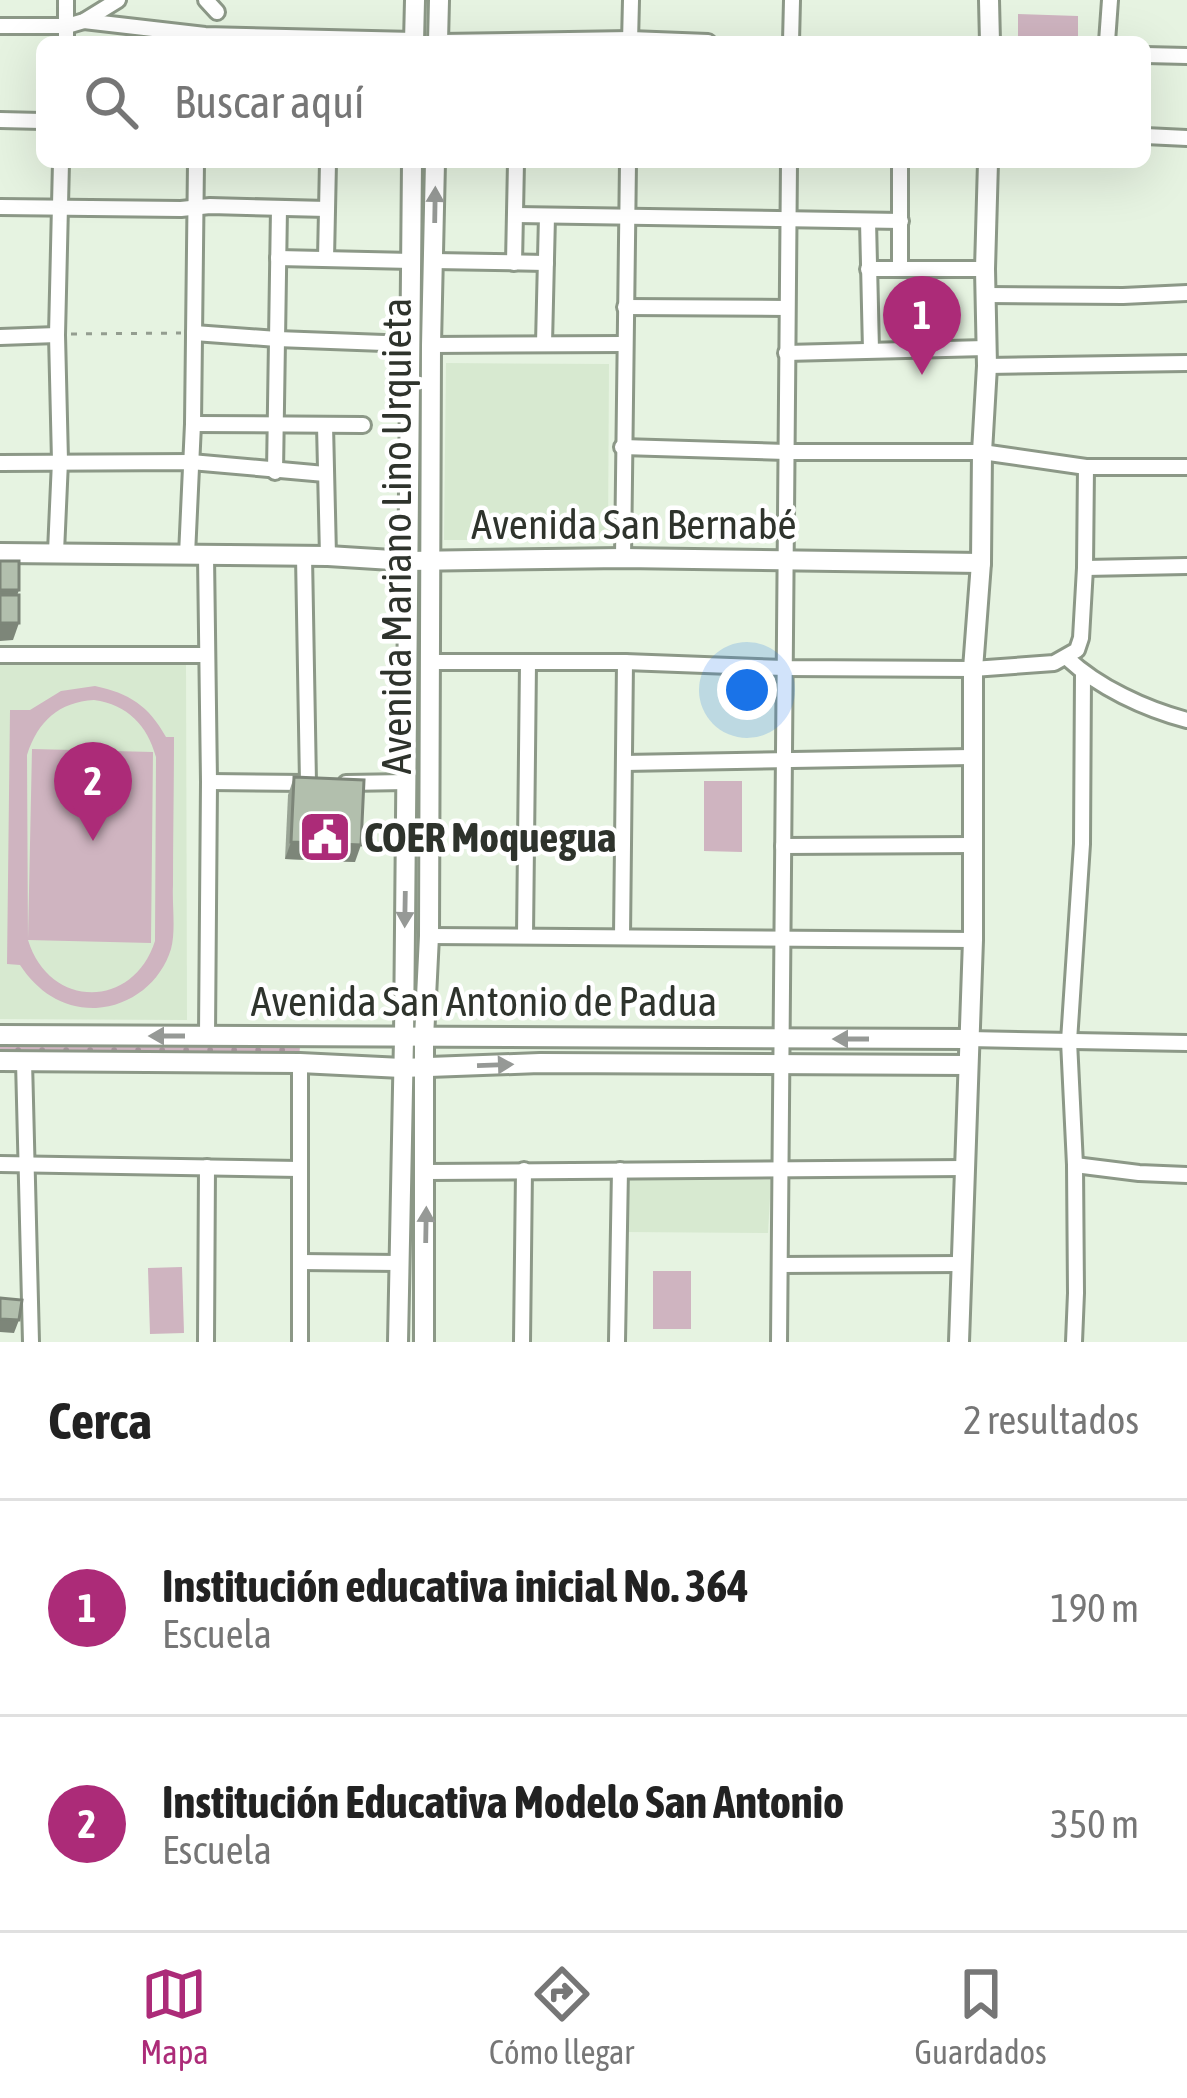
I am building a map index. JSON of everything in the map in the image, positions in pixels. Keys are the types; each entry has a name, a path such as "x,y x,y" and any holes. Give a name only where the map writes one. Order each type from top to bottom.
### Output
{"street":[{"path":"66,0 66,34"},
{"path":"0,26 66,34 118,0"},
{"path":"414,36 415,0"},
{"path":"439,36 440,0"},
{"path":"630,36 631,0"},
{"path":"791,36 792,0"},
{"path":"989,0 990,36"},
{"path":"1107,36 1110,0"},
{"path":"84,21 185,36"},
{"path":"1151,55 1187,56"},
{"path":"0,120 36,121"},
{"path":"1151,136 1187,138"},
{"path":"56,552 61,168"},
{"path":"196,168 191,463 209,782 207,1035"},
{"path":"326,259 328,168"},
{"name":"Avenida Mariano Lino Urquieta","path":"398,1342 402,1068 414,1038 429,936 430,560 421,345 412,261 412,168"},
{"name":"Avenida Mariano Lino Urquieta","path":"424,1342 425,1067 414,1038 406,782 408,561 421,345 434,261 435,168"},
{"path":"514,263 516,168"},
{"path":"623,558 628,168"},
{"path":"779,1342 789,168"},
{"path":"899,268 901,168"},
{"path":"959,1342 973,940 971,757 987,357 988,168"},
{"path":"0,207 327,209"},
{"path":"275,472 279,208"},
{"path":"516,215 901,220"},
{"path":"544,344 547,216"},
{"path":"868,221 871,350"},
{"path":"278,258 412,261"},
{"path":"434,261 547,263"},
{"path":"868,269 985,269"},
{"path":"987,295 1187,293"},
{"path":"625,307 787,308"},
{"path":"194,332 421,345 625,344"},
{"path":"0,338 57,335"},
{"path":"786,353 871,350 1187,364"},
{"path":"193,424 363,425"},
{"path":"325,425 328,556"},
{"path":"622,447 982,452 1086,467 1187,467"},
{"path":"0,463 191,463 325,474"},
{"path":"431,662 973,669 1054,663 1077,650 1081,638 1086,467"},
{"name":"Avenida San Bernabé","path":"0,553 408,561 623,558 981,563"},
{"path":"304,556 308,783"},
{"path":"1085,568 1187,566"},
{"path":"0,655 205,655"},
{"path":"1066,658 1084,674 1187,720"},
{"path":"622,937 625,662"},
{"path":"525,936 528,663"},
{"path":"1074,1342 1075,1165 1069,1041 1082,844 1084,674"},
{"path":"624,763 971,757"},
{"path":"209,782 406,782"},
{"path":"783,847 972,845"},
{"path":"429,936 973,940"},
{"name":"Avenida San Antonio de Padua","path":"0,1035 968,1040"},
{"path":"540,1063 541,1039"},
{"path":"655,1039 655,1064"},
{"path":"968,1040 1187,1042"},
{"name":"Avenida San Antonio de Padua","path":"0,1061 402,1068 540,1063 967,1066"},
{"path":"24,1061 31,1342"},
{"path":"300,1064 300,1342"},
{"path":"0,1164 299,1169"},
{"path":"1075,1165 1187,1174"},
{"path":"206,1342 207,1167"},
{"path":"426,1172 965,1168"},
{"path":"522,1342 524,1170"},
{"path":"617,1342 620,1171"},
{"path":"300,1262 399,1263"},
{"path":"780,1265 961,1264"}],"path":[{"path":"57,335 194,332"}],"shaded area":[{"path":"1018,14 1078,16 1078,36 1018,36"},
{"path":"446,363 609,364 608,540 444,540"},
{"path":"0,663 186,664 187,1020 0,1019"},
{"path":"95,686 118,693 145,709 166,737 174,737 171,949 160,972 143,990 121,1003 96,1008 62,1002 43,991 20,965 7,964 10,710 30,710 61,691","holes":["94,700 134,718 156,757 155,941 144,964 129,980 91,992 54,979 39,963 28,940 151,943 153,752 32,749 28,939 27,755 37,732 52,715"]},
{"path":"704,781 742,781 742,852 704,851"},
{"path":"0,1045 300,1047 299,1057 0,1054"},
{"path":"630,1179 771,1180 768,1233 626,1232"},
{"path":"182,1267 184,1333 150,1334 148,1268"},
{"path":"653,1271 691,1271 691,1329 653,1329"}],"building":[{"path":"0,561 19,561 19,590 0,590"},
{"path":"0,595 19,595 19,623 0,623"},
{"path":"294,777 364,780 361,845 291,842"},
{"path":"0,1298 22,1300 19,1320 0,1319"}],"place":[{"name":"Institución educativa inicial No. 364","path":"922,375"},
{"name":"COER Moquegua","path":"325,837"},
{"name":"Institución Educativa Modelo San Antonio","path":"93,841"}]}
